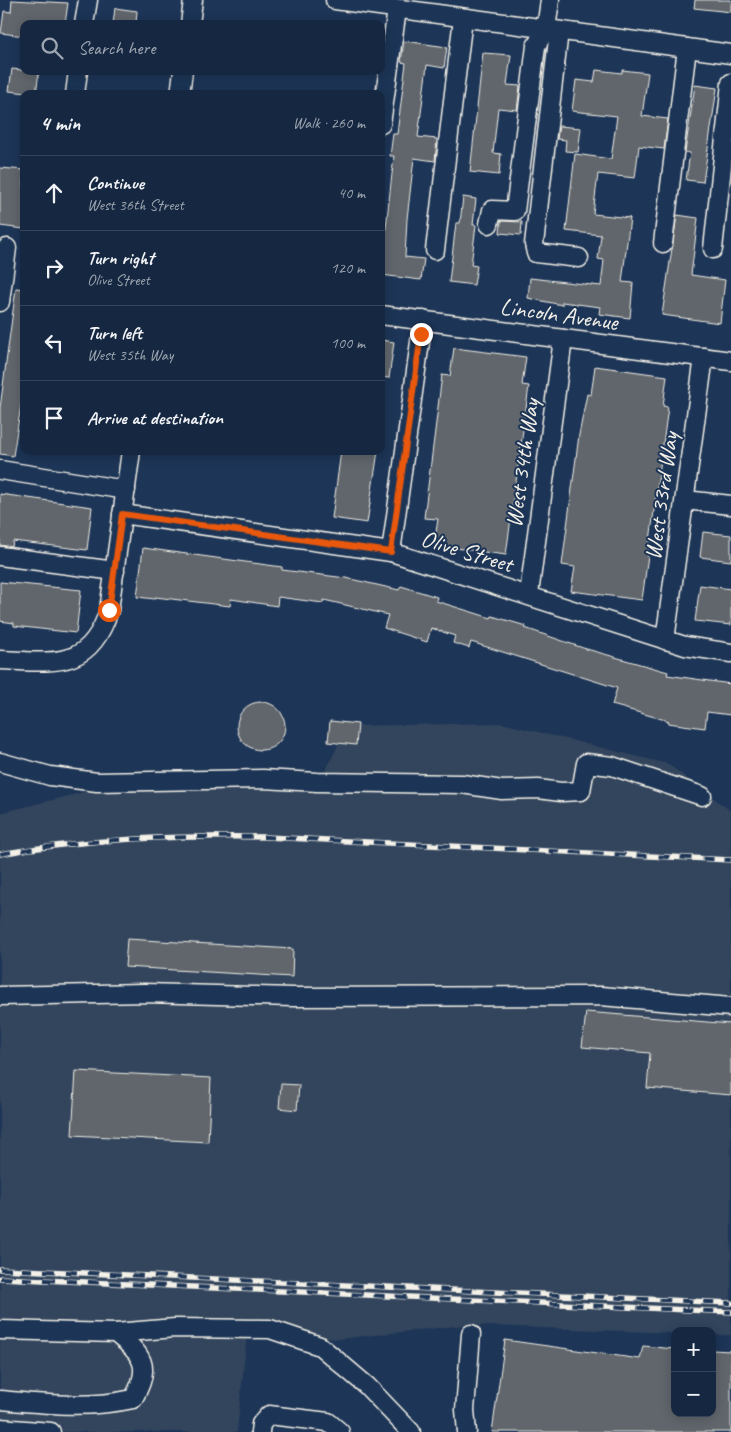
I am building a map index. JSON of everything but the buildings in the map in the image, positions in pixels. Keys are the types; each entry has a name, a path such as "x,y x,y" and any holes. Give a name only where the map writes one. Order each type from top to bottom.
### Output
{"street":[{"path":"85,20 88,0"},
{"path":"190,20 193,0"},
{"path":"335,0 731,54"},
{"path":"550,0 552,30 534,244 536,253 579,258"},
{"path":"385,95 397,9"},
{"path":"435,250 464,18"},
{"path":"489,224 492,210 515,211 536,46 552,30"},
{"path":"662,243 687,48"},
{"path":"76,90 77,75"},
{"path":"181,90 182,75"},
{"path":"713,250 731,83"},
{"path":"0,302 10,249"},
{"name":"Lincoln Avenue","path":"385,315 731,361"},
{"path":"391,552 423,320"},
{"name":"West 34th Way","path":"529,594 563,339"},
{"name":"West 33rd Way","path":"665,640 704,357"},
{"path":"0,660 55,662 86,652 103,630 109,610 130,455"},
{"path":"0,470 126,490"},
{"path":"685,500 731,505"},
{"name":"Olive Street","path":"122,514 391,552 529,594 685,646 731,653"},
{"path":"0,556 115,571"},
{"path":"0,762 50,776 98,782 264,779 317,782 462,784 502,790 538,789 561,792 581,791 586,763 612,766 702,796"},
{"path":"0,996 144,993 302,997 593,996 731,1007"},
{"path":"0,1330 115,1333 175,1328 270,1329 320,1346 367,1386 411,1432"},
{"path":"0,1400 73,1406 105,1406 133,1399 142,1385 143,1363 137,1350 115,1333"},
{"path":"467,1432 464,1410 471,1334"},
{"path":"260,1432 261,1424 269,1415 328,1422 340,1432"},
{"path":"0,1428 51,1432"}],"shaded area":[{"path":"502,723 668,764 731,811 731,1335 716,1335 716,1327 671,1327 671,1333 465,1325 338,1339 247,1334 237,1432 0,1432 0,813 104,787 316,791 347,726"}],"railway":[{"path":"0,854 99,841 198,837 266,837 731,860"},
{"path":"0,1269 731,1303"},
{"path":"0,1278 731,1312"}],"route":[{"path":"109,610 122,514 391,552 421,334"}]}
